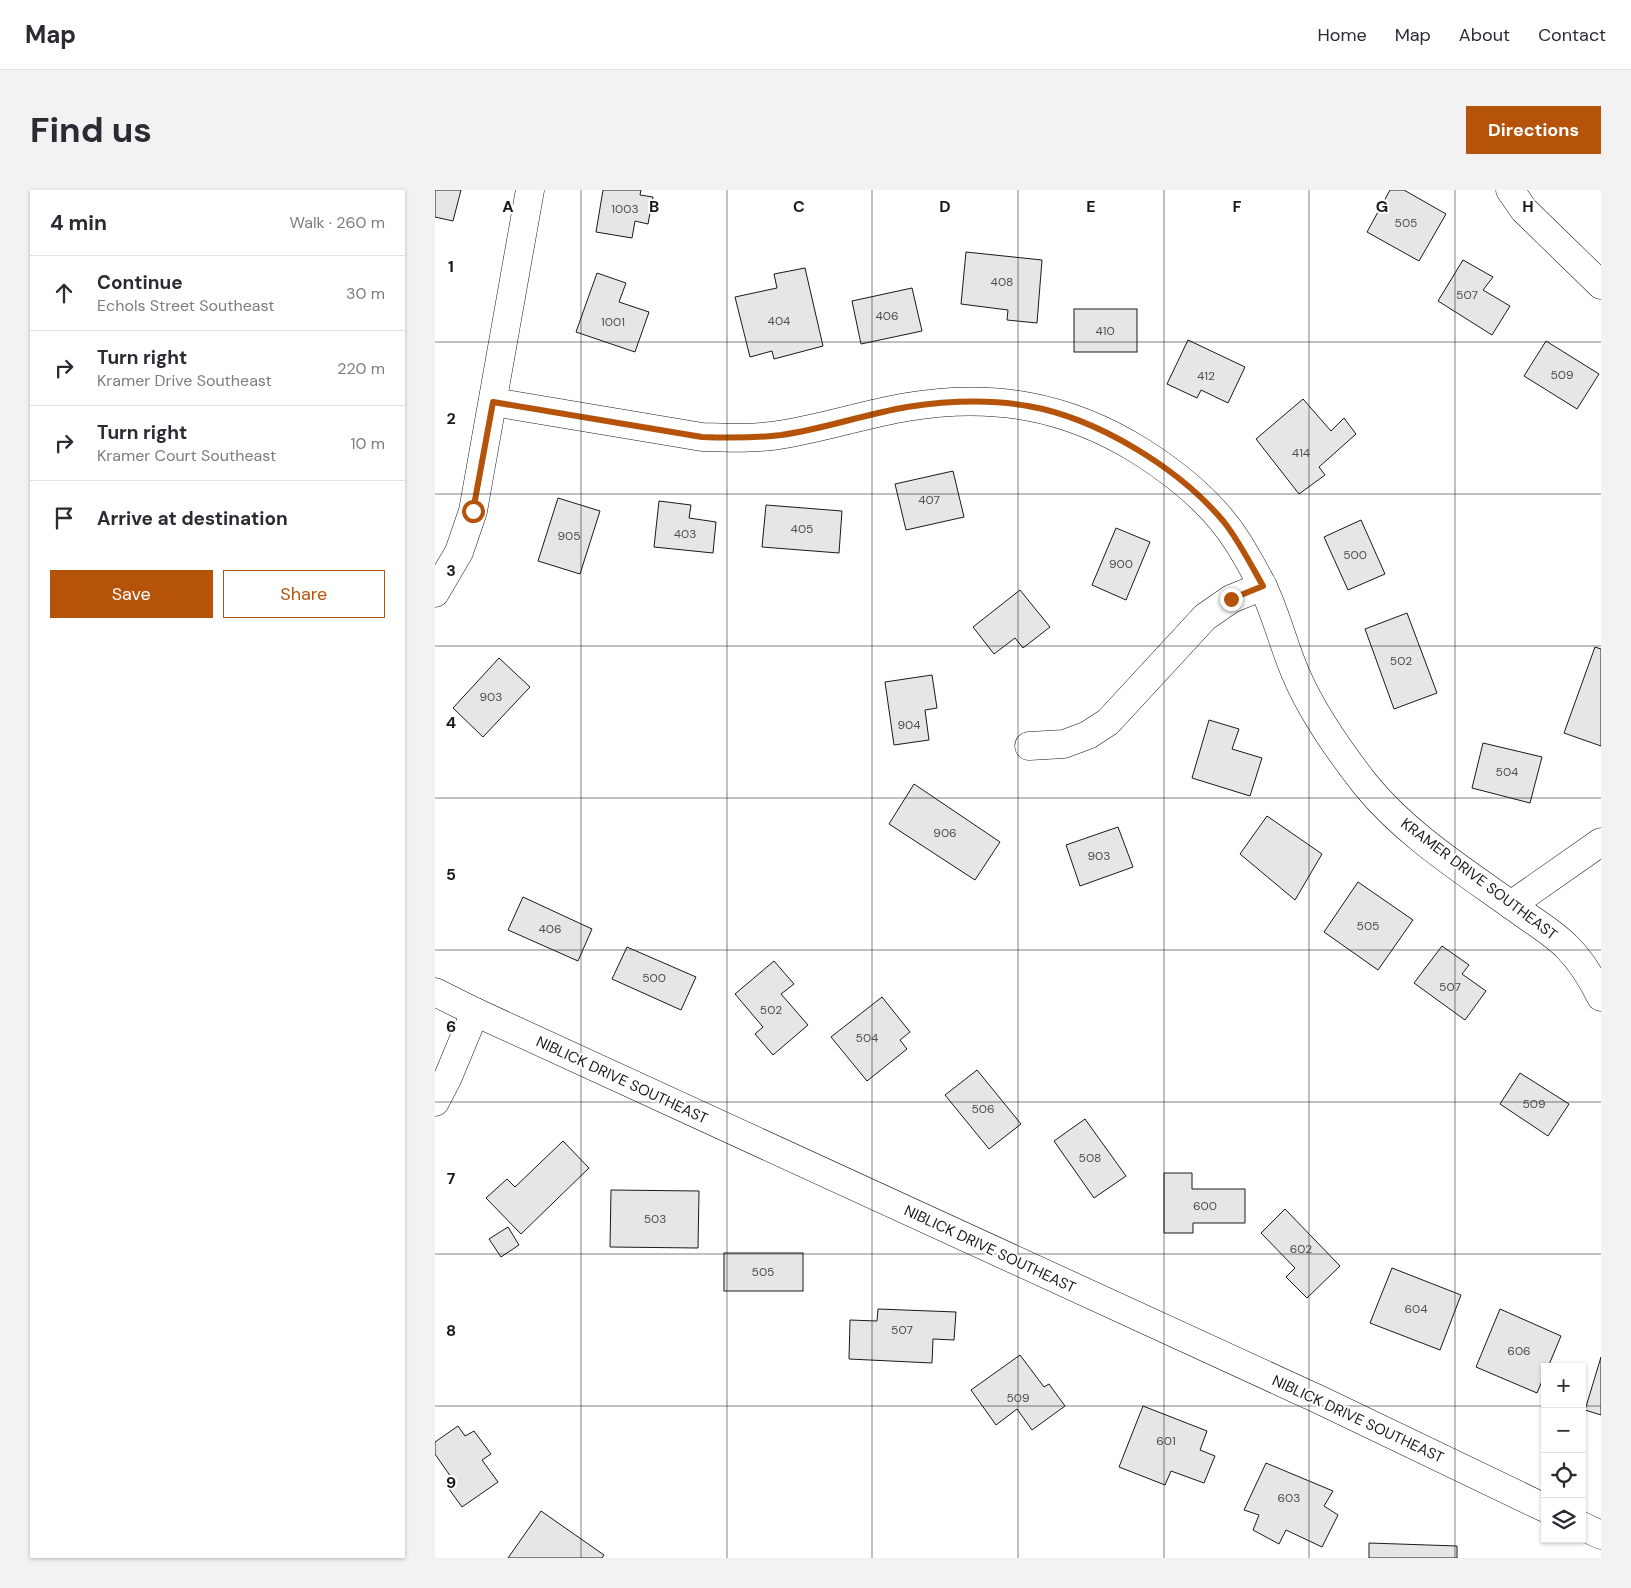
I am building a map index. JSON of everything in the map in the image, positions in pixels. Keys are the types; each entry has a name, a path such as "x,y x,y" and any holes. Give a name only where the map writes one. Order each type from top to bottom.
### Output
{"street":[{"path":"435,593 459,552 473,511 530,190"},
{"path":"1510,190 1524,210 1601,285"},
{"name":"KRAMER DRIVE SOUTHEAST","path":"493,402 702,437 733,438 782,435 906,408 946,402 995,402 1029,406 1077,420 1128,444 1163,466 1203,500 1224,522 1263,586 1298,679 1323,726 1366,785 1383,804 1421,839 1567,946 1588,972 1601,997"},
{"path":"1029,746 1064,744 1088,735 1108,722 1205,617 1231,599 1263,586"},
{"path":"1511,905 1601,842"},
{"name":"NIBLICK DRIVE SOUTHEAST","path":"435,992 1320,1400 1541,1506"},
{"path":"435,1102 448,1077 475,1012"},
{"path":"1586,1528 1601,1534"}],"building":[{"path":"435,190 461,190 453,221 435,217"},
{"path":"603,190 641,190 640,195 653,197 648,224 635,221 632,238 596,232"},
{"path":"1390,190 1404,190 1446,214 1419,261 1367,232"},
{"path":"966,252 1042,260 1037,323 1007,320 1008,310 961,304"},
{"path":"1463,260 1493,277 1483,290 1510,306 1492,335 1438,301"},
{"path":"805,268 823,346 774,359 772,351 750,357 735,297 777,288 774,274"},
{"path":"597,273 626,283 619,302 649,312 635,352 576,332"},
{"path":"912,288 922,331 861,344 852,301"},
{"path":"1074,309 1137,309 1137,352 1074,352"},
{"path":"1188,340 1245,367 1228,403 1201,390 1197,398 1167,384"},
{"path":"1546,341 1599,374 1577,409 1524,376"},
{"path":"1303,399 1331,431 1344,418 1356,434 1319,467 1325,475 1299,494 1256,439"},
{"path":"953,471 964,517 906,530 895,484"},
{"path":"558,498 600,511 580,574 538,561"},
{"path":"659,501 691,505 689,518 716,522 713,553 654,547"},
{"path":"766,505 842,511 839,553 762,547"},
{"path":"1361,520 1385,574 1348,590 1324,537"},
{"path":"1116,528 1150,542 1126,600 1092,585"},
{"path":"1020,590 1050,627 1023,648 1015,638 994,654 973,627"},
{"path":"1407,613 1437,693 1394,709 1365,629"},
{"path":"1595,647 1601,649 1601,746 1564,733"},
{"path":"499,658 530,687 483,737 453,708"},
{"path":"932,675 937,708 925,710 929,740 894,745 885,682"},
{"path":"1209,720 1239,729 1232,749 1262,758 1250,796 1192,778"},
{"path":"1483,743 1542,757 1530,803 1472,788"},
{"path":"914,784 1000,842 975,880 889,824"},
{"path":"1267,816 1322,854 1295,900 1240,854"},
{"path":"1118,827 1133,867 1080,886 1066,845"},
{"path":"1358,882 1413,920 1378,970 1324,932"},
{"path":"523,897 592,929 578,961 508,930"},
{"path":"1442,946 1469,965 1462,974 1486,991 1465,1020 1414,983"},
{"path":"627,947 696,977 681,1010 612,979"},
{"path":"774,961 794,984 781,994 808,1025 773,1055 755,1034 763,1027 735,994"},
{"path":"882,997 910,1032 900,1040 907,1049 867,1081 831,1037"},
{"path":"977,1070 1021,1124 989,1149 945,1095"},
{"path":"1520,1073 1569,1104 1548,1136 1500,1104"},
{"path":"1085,1119 1126,1176 1094,1198 1054,1141"},
{"path":"563,1141 589,1168 521,1234 486,1198 507,1179 515,1187"},
{"path":"1164,1173 1192,1173 1192,1189 1245,1189 1245,1223 1193,1223 1193,1233 1164,1233"},
{"path":"611,1190 699,1191 698,1248 610,1247"},
{"path":"1285,1209 1340,1266 1307,1298 1286,1277 1295,1268 1261,1233"},
{"path":"508,1227 519,1245 501,1257 489,1239"},
{"path":"724,1253 803,1253 803,1291 724,1291"},
{"path":"1392,1268 1461,1295 1440,1350 1370,1323"},
{"path":"878,1309 956,1312 954,1340 933,1339 932,1363 849,1359 850,1320 877,1321"},
{"path":"1500,1309 1561,1336 1550,1363 1541,1363 1541,1384 1537,1393 1476,1367"},
{"path":"1020,1355 1044,1387 1049,1384 1065,1406 1032,1430 1017,1409 996,1425 971,1390"},
{"path":"1601,1357 1601,1415 1586,1410"},
{"path":"1143,1406 1207,1431 1200,1450 1215,1456 1204,1483 1171,1471 1165,1485 1119,1467"},
{"path":"458,1426 465,1436 474,1431 491,1454 482,1460 498,1482 462,1507 446,1485 453,1480 435,1454 435,1442"},
{"path":"1266,1463 1333,1491 1324,1506 1338,1515 1322,1547 1286,1530 1279,1544 1253,1530 1259,1515 1244,1510"},
{"path":"541,1511 604,1555 602,1558 508,1558"},
{"path":"1369,1543 1457,1546 1457,1558 1369,1558"}],"route":[{"path":"473,511 493,402 591,420 702,437 733,438 782,435 906,408 946,402 995,402 1029,406 1077,420 1128,444 1163,466 1203,500 1224,522 1263,586 1231,599"}]}
